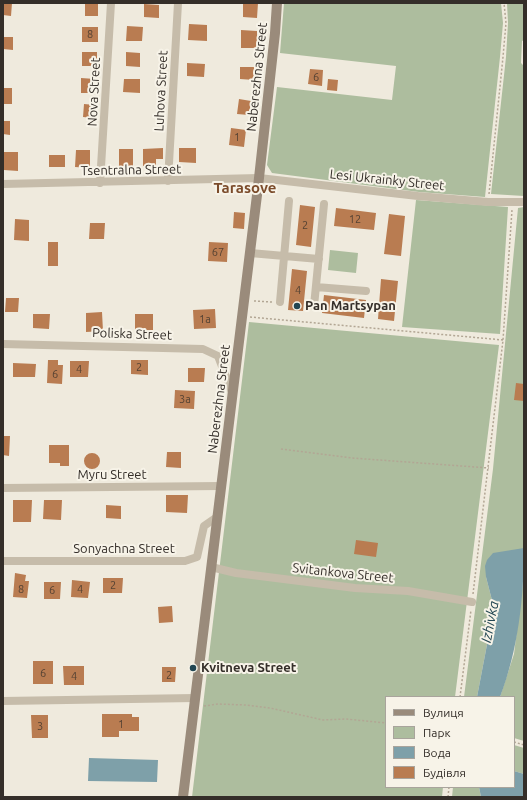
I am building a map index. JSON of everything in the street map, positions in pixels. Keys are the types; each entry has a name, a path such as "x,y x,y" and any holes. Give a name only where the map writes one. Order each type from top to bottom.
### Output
{"street":[{"name":"Nova Street","path":"100,183 111,3"},
{"name":"Luhova Street","path":"168,181 178,3"},
{"name":"Naberezhna Street","path":"184,797 276,33 277,3"},
{"name":"Tsentralna Street","path":"3,184 100,183 259,178"},
{"name":"Lesi Ukrainky Street","path":"259,178 418,196 488,202 524,202"},
{"path":"280,302 289,201"},
{"path":"314,306 324,204"},
{"path":"250,253 319,259"},
{"path":"316,286 366,291"},
{"name":"Poliska Street","path":"3,344 203,349 218,356 233,393"},
{"name":"Myru Street","path":"3,488 221,486"},
{"name":"Sonyachna Street","path":"3,561 185,561 197,556 204,526 217,517"},
{"name":"Svitankova Street","path":"211,567 236,573 354,588 408,591 472,602"},
{"path":"3,701 195,702"}],"path":[{"path":"488,202 504,57 506,23 504,3"},
{"path":"460,696 504,340 513,202"},
{"path":"252,301 280,302"},
{"path":"242,316 504,340"},
{"path":"281,449 352,458 489,468"},
{"path":"195,702 270,708 323,720 346,719 385,724"}],"green space":[{"path":"284,3 501,3 503,23 485,197 419,192 272,173 267,165 277,87 392,100 396,66 280,53"},
{"path":"507,3 524,3 524,40 522,41 521,63 524,66 524,196 491,194 506,57 508,23"},
{"path":"416,200 508,207 500,334 402,327"},
{"path":"524,207 524,548 486,577 494,608 477,696 464,696 493,469 518,208"},
{"path":"330,250 358,253 356,273 328,270"},
{"path":"249,322 499,345 455,696 385,696 385,788 443,788 442,797 192,797"},
{"path":"524,573 524,741 515,738 515,696 500,696 514,654"},
{"path":"515,745 524,748 524,774 515,771"},
{"path":"453,788 479,788 481,797 452,797"}],"water":[{"path":"524,548 523,586 519,624 516,642 500,696 477,696 494,608 486,577 485,566 487,560 493,553"},
{"path":"89,758 158,760 157,782 88,781"},
{"path":"515,771 524,774 524,797 481,797 479,788 515,788"}],"building":[{"path":"3,3 12,3 11,16 3,15"},
{"path":"85,3 98,3 98,16 85,16"},
{"path":"243,3 258,3 257,18 243,17"},
{"path":"144,4 159,5 159,18 144,17"},
{"path":"189,24 207,25 207,41 188,40"},
{"path":"127,26 143,27 142,41 126,41"},
{"path":"82,27 98,27 98,42 82,42"},
{"path":"241,30 257,31 257,48 241,48"},
{"path":"3,37 13,37 13,50 3,49"},
{"path":"82,52 97,52 97,66 82,66"},
{"path":"126,52 140,53 140,67 126,66"},
{"path":"187,63 205,64 204,77 187,76"},
{"path":"240,67 254,67 254,80 240,79"},
{"path":"310,69 323,70 322,86 308,84"},
{"path":"81,78 95,79 95,93 81,93"},
{"path":"124,79 140,79 140,93 123,92"},
{"path":"328,79 338,80 337,91 327,90"},
{"path":"3,88 12,88 12,104 3,104"},
{"path":"239,99 251,101 249,115 237,114"},
{"path":"84,104 95,105 94,118 83,117"},
{"path":"3,121 10,121 10,135 3,134"},
{"path":"231,128 246,130 244,147 229,145"},
{"path":"163,148 163,159 156,159 156,166 143,166 143,149"},
{"path":"179,148 196,148 196,163 179,162"},
{"path":"119,149 133,149 133,166 119,166"},
{"path":"76,150 90,150 90,168 75,167"},
{"path":"4,152 18,152 18,171 4,170"},
{"path":"49,155 65,155 65,167 49,167"},
{"path":"300,205 315,207 311,247 296,245"},
{"path":"336,208 376,213 374,230 334,226"},
{"path":"234,212 245,213 244,229 233,228"},
{"path":"389,214 405,216 401,256 384,254"},
{"path":"15,219 29,220 29,241 14,240"},
{"path":"90,223 105,223 104,239 89,239"},
{"path":"48,242 58,242 58,266 48,266"},
{"path":"209,242 228,243 227,262 208,261"},
{"path":"292,269 307,271 303,311 288,310"},
{"path":"381,279 398,281 394,321 378,319"},
{"path":"324,295 366,300 364,318 322,313"},
{"path":"6,298 19,298 18,312 5,312"},
{"path":"215,309 216,328 194,329 193,310"},
{"path":"102,312 103,331 86,332 86,313"},
{"path":"33,314 50,314 49,329 33,328"},
{"path":"135,314 153,314 153,330 135,331"},
{"path":"48,360 58,360 58,365 63,365 62,384 47,383"},
{"path":"131,360 148,360 148,375 131,374"},
{"path":"70,361 89,361 88,377 70,377"},
{"path":"13,363 36,364 35,377 13,377"},
{"path":"188,368 205,368 204,382 188,382"},
{"path":"516,383 524,384 524,401 514,400"},
{"path":"175,390 195,391 194,409 174,408"},
{"path":"3,436 10,436 9,456 3,455"},
{"path":"49,445 69,445 69,466 60,466 60,463 49,463"},
{"path":"167,452 181,452 181,468 166,467"},
{"path":"92,453 99,458 100,461 95,468 92,469 85,464 84,461 89,454"},
{"path":"166,495 188,495 187,513 166,512"},
{"path":"13,500 32,500 31,522 13,522"},
{"path":"44,500 62,500 61,520 43,519"},
{"path":"106,505 121,506 121,519 106,518"},
{"path":"356,540 378,543 376,557 354,554"},
{"path":"15,573 26,575 25,581 29,581 27,598 13,597"},
{"path":"103,578 123,578 122,593 103,593"},
{"path":"72,580 90,582 88,598 71,597"},
{"path":"44,582 61,582 60,599 44,599"},
{"path":"172,606 173,622 159,623 158,607"},
{"path":"33,661 53,661 53,684 33,684"},
{"path":"63,666 84,666 84,685 64,685"},
{"path":"162,667 176,667 175,682 162,682"},
{"path":"102,714 132,714 132,717 139,717 139,731 119,731 119,737 102,737"},
{"path":"31,715 48,715 48,738 32,738"}],"place":[{"name":"Pan Martsypan","path":"297,306"},
{"name":"Kvitneva Street","path":"193,668"}],"district":[{"name":"Tarasove","path":"245,188"}],"water label":[{"name":"Izhivka","path":"490,622"}]}
